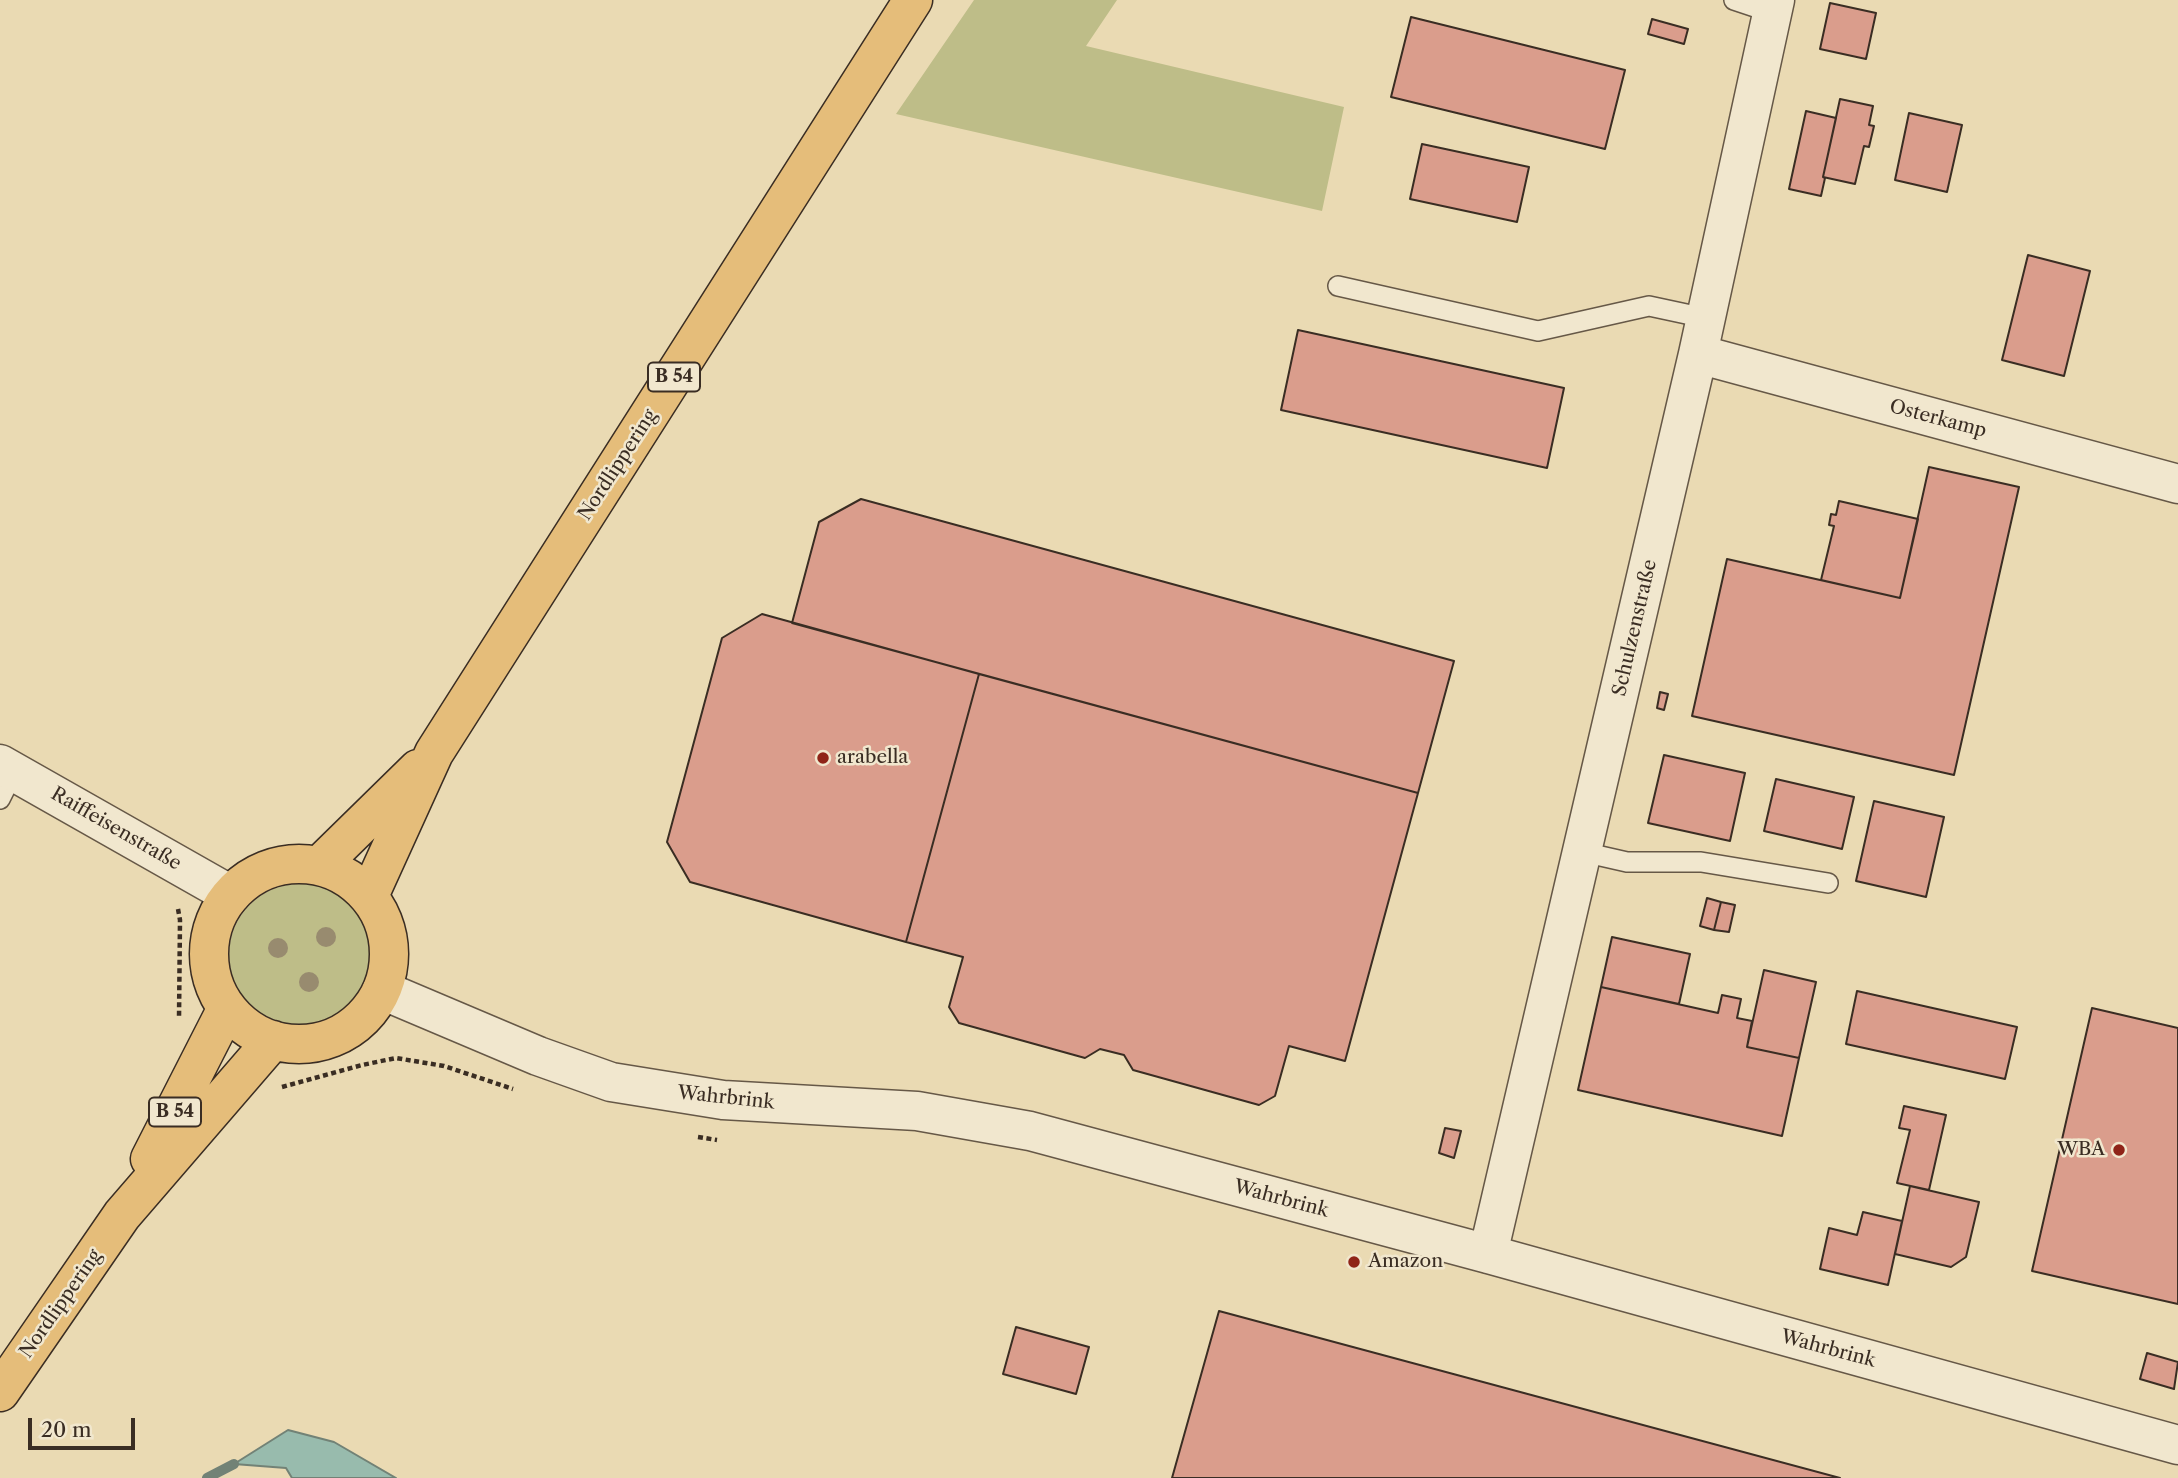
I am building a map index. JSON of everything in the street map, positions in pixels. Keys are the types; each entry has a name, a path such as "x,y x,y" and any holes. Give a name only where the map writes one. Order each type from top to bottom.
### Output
{"main road":[{"name":"Nordlippering","path":"369,897 434,753 913,0"},
{"name":"Nordlippering","path":"319,866 434,753"},
{"path":"281,865 319,866 348,878 369,897 386,928 388,970 382,990 365,1015 342,1033 324,1041 304,1043 273,1040 248,1027 227,1008 218,992 211,970 210,947 214,924 231,895 259,873 281,865"},
{"name":"Nordlippering","path":"122,1215 227,1008"},
{"name":"Nordlippering","path":"0,1392 122,1215 273,1040"}],"street":[{"name":"Schulzenstraße","path":"1488,1254 1702,336 1774,7"},
{"name":"Osterkamp","path":"1702,336 2178,484"},
{"name":"Raiffeisenstraße","path":"5,778 171,859 231,895"},
{"name":"Wahrbrink","path":"382,990 538,1056 611,1082 723,1100 917,1111 1042,1135 1488,1254 2178,1445"}],"lane":[{"path":"1734,0 1774,7"},
{"path":"1338,286 1538,331 1649,306 1702,336"},
{"path":"1583,852 1627,862 1701,862 1828,883"}],"path":[{"path":"171,859 180,920 180,1043 202,1058"},
{"path":"237,1080 256,1088 287,1087 396,1058 444,1066 520,1092"},
{"path":"687,1135 722,1140"}],"shaded area":[{"path":"974,0 1117,0 1086,46 1344,107 1322,211 896,114"},
{"path":"300,884 327,889 350,905 366,928 371,955 366,982 350,1005 327,1021 300,1026 273,1021 250,1005 234,982 229,955 234,928 250,905 273,889"},
{"path":"288,1430 334,1442 396,1478 292,1478 286,1468 234,1464"}],"building":[{"path":"1830,3 1876,13 1866,59 1820,49"},
{"path":"1411,17 1625,70 1605,149 1391,97"},
{"path":"1652,19 1688,29 1684,44 1648,34"},
{"path":"1840,99 1873,106 1869,125 1874,126 1869,147 1864,146 1855,184 1823,177"},
{"path":"1806,111 1836,118 1821,196 1789,189"},
{"path":"1909,113 1962,125 1947,192 1895,180"},
{"path":"1422,144 1529,167 1517,222 1410,199"},
{"path":"2028,255 2090,271 2064,376 2002,360"},
{"path":"1298,330 1564,388 1547,468 1281,410"},
{"path":"1929,467 2019,487 1954,775 1692,716 1727,559 1900,598"},
{"path":"861,499 1454,661 1418,793 792,623 819,522"},
{"path":"1839,501 1918,519 1900,598 1821,580 1834,526 1829,525 1831,514 1836,515"},
{"name":"arabella","path":"762,614 979,674 906,942 690,882 667,842 722,638"},
{"path":"979,674 1418,793 1345,1061 1289,1046 1275,1096 1259,1105 1133,1070 1124,1055 1100,1049 1085,1058 959,1023 949,1007 963,957 906,942"},
{"path":"1660,692 1668,694 1664,710 1657,708"},
{"path":"1664,755 1745,773 1730,841 1648,823"},
{"path":"1776,779 1854,797 1842,849 1764,831"},
{"path":"1874,801 1944,817 1926,897 1856,881"},
{"path":"1707,898 1721,902 1714,930 1700,926"},
{"path":"1721,902 1735,905 1729,932 1714,930"},
{"path":"1612,937 1690,954 1679,1004 1601,987"},
{"path":"1764,970 1816,982 1799,1058 1747,1047"},
{"path":"1601,987 1718,1013 1722,995 1741,999 1737,1018 1752,1021 1747,1047 1799,1058 1782,1136 1578,1090"},
{"path":"1857,991 2017,1027 2005,1079 1846,1044"},
{"name":"WBA","path":"2092,1008 2178,1028 2178,1304 2032,1271"},
{"path":"1904,1106 1946,1115 1929,1190 1897,1183 1910,1130 1899,1128"},
{"path":"1445,1128 1461,1131 1454,1158 1439,1153"},
{"path":"1910,1186 1979,1202 1966,1257 1951,1267 1895,1254"},
{"path":"1863,1212 1902,1221 1888,1285 1820,1269 1829,1228 1857,1235"},
{"path":"1219,1311 1840,1478 1172,1478"},
{"path":"1016,1327 1089,1347 1076,1394 1003,1374"},
{"path":"2147,1353 2178,1362 2174,1389 2140,1379"}],"waterway":[{"path":"207,1478 234,1464"}],"place":[{"name":"arabella","path":"823,758"},
{"name":"WBA","path":"2119,1150"},
{"name":"Amazon","path":"1354,1262"}]}
